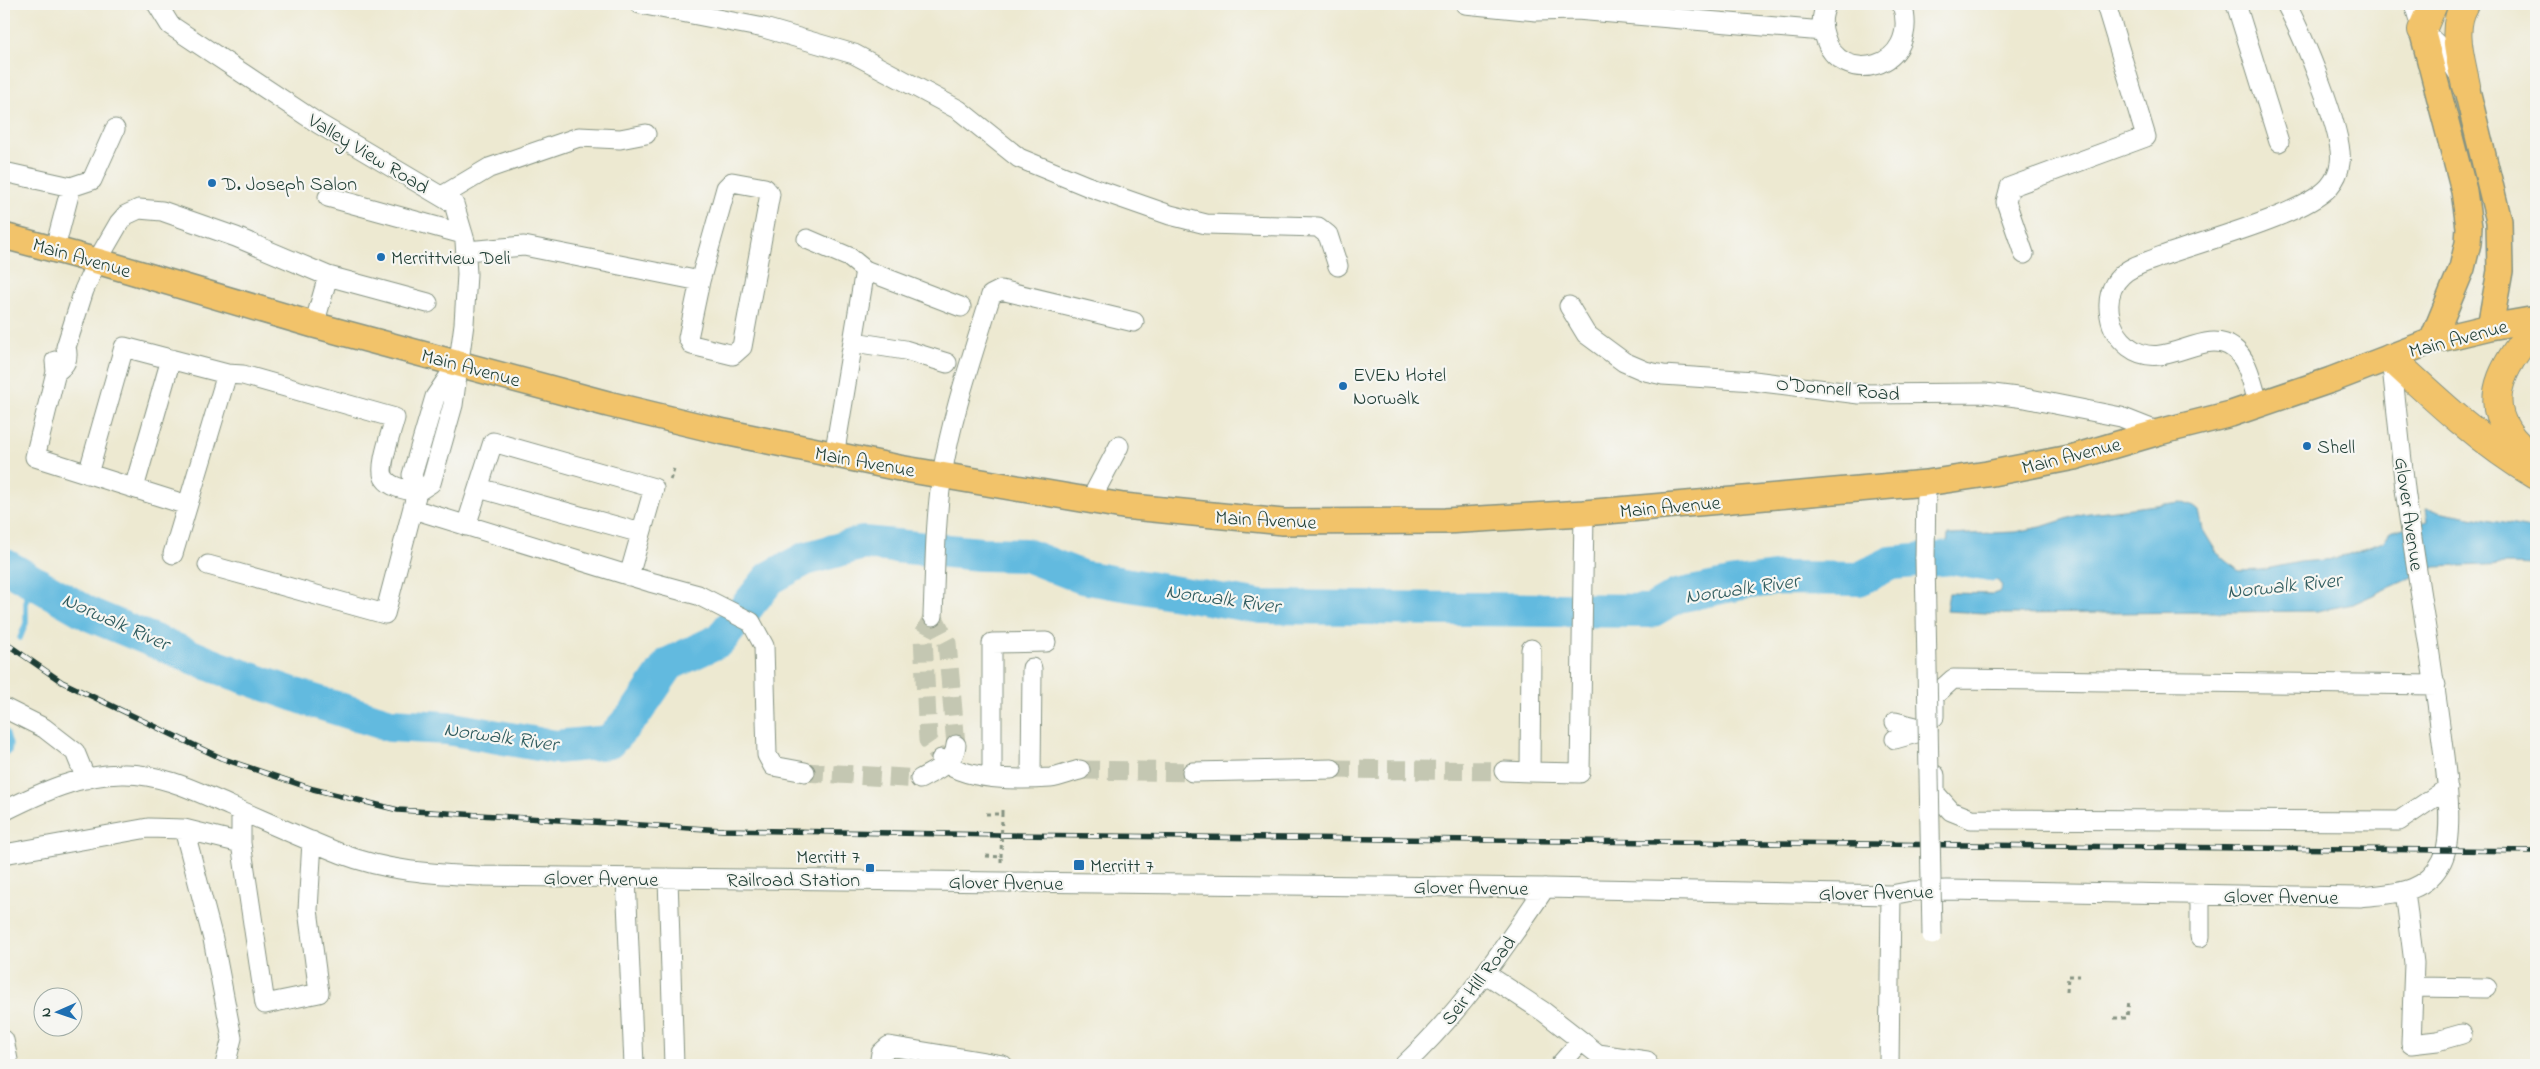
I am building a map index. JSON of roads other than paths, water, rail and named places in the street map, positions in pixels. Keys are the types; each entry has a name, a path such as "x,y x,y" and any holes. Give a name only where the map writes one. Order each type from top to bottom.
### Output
{"highway":[{"path":"2422,30 2433,4"},
{"path":"2464,4 2458,19 2456,32 2466,86"},
{"path":"2536,325 2507,363 2499,386 2497,408 2503,425 2514,441 2536,456"},
{"path":"2391,358 2432,397 2515,463 2536,475"}],"main road":[{"path":"2422,30 2464,191 2469,227 2468,243 2462,268 2432,341"},
{"path":"2466,86 2499,222 2500,271 2490,327"},
{"name":"Main Avenue","path":"4,236 97,260 314,325 670,420 834,456 1090,501 1186,514 1291,522 1446,521 1584,513 1926,483 2056,461 2259,405 2391,358 2432,341 2490,327 2536,319"}],"street":[{"name":"Valley View Road","path":"157,4 170,25 319,124 454,204 464,243 466,299 459,363"},
{"path":"640,4 764,28 854,54 959,110 1019,158 1087,186 1170,215 1206,224 1318,227 1328,235 1338,266"},
{"path":"1465,4 1536,11 1578,7 1823,31"},
{"path":"1827,4 1823,11 1823,31 1826,44 1837,57 1852,65 1868,67 1884,62 1898,51 1905,36 1907,20 1902,4"},
{"path":"2024,254 2006,202 2010,187 2146,137 2106,5 2109,4"},
{"path":"2236,4 2279,142"},
{"path":"2259,405 2248,372 2234,348 2216,342 2164,356 2150,356 2135,352 2115,332 2108,300 2113,285 2129,270 2297,208 2328,187 2337,175 2340,148 2330,110 2302,32 2286,4"},
{"path":"2414,4 2422,30 2443,50 2466,86"},
{"path":"4,172 71,187 92,180 115,129"},
{"path":"442,196 489,168 579,137 620,139 646,134"},
{"path":"732,182 765,188 770,194 742,347 733,355 692,345 688,338 700,281 726,188 732,182"},
{"path":"55,248 71,187"},
{"path":"328,198 464,243 524,246 700,281"},
{"path":"187,504 35,458 56,372 55,362 58,352 66,347 84,290 97,260 126,215 139,209 150,208 236,237 328,276 428,303"},
{"path":"807,239 849,257 865,270 961,307"},
{"path":"834,456 865,270"},
{"path":"314,325 328,276"},
{"path":"933,616 937,517 942,474 958,405 991,295 1001,290 1134,322"},
{"name":"O'Donnell Road","path":"1569,306 1586,334 1624,362 1645,371 1663,375 1754,381 1859,394 1985,393 2026,398 2121,418 2159,432"},
{"path":"854,342 905,350 947,364"},
{"path":"88,474 124,347 226,374 243,376 395,418 381,470 384,479 415,501 466,526 629,576 698,594 751,622 764,646 767,756 773,766 806,772"},
{"name":"Glover Avenue","path":"4,811 44,791 86,779 121,774 149,775 184,786 343,854 384,867 421,873 626,878 1545,888 1891,895 1912,891 1947,890 2360,897 2405,891 2415,889 2431,877 2442,860 2449,812 2436,685 2405,490 2391,358"},
{"path":"134,488 171,359"},
{"path":"208,565 385,614 415,501 412,475 435,397 459,363"},
{"path":"173,554 226,374"},
{"path":"466,526 494,442 654,488 629,576"},
{"path":"1090,501 1119,446"},
{"path":"1926,483 1925,559 1932,934"},
{"path":"479,488 641,533"},
{"path":"1504,771 1580,772 1584,513"},
{"path":"992,777 992,643 1046,642"},
{"path":"1530,772 1531,649"},
{"path":"1032,668 1032,778"},
{"path":"2436,685 1953,679 1934,696 1935,793 1951,812 1972,819 2399,821 2448,788"},
{"path":"4,708 44,728 75,752 86,779"},
{"path":"1895,730 1928,730"},
{"path":"920,779 955,751 956,745"},
{"path":"944,761 983,777 1051,778 1080,770"},
{"path":"1192,772 1332,769"},
{"path":"240,810 241,843 265,1004 319,993 308,910 312,841"},
{"path":"4,854 148,828 184,829 241,843"},
{"path":"184,829 213,939 232,1038 225,1065"},
{"path":"626,878 634,1065"},
{"path":"668,878 674,1065"},
{"name":"Seir Hill Road","path":"1404,1065 1436,1034 1486,974 1545,888"},
{"path":"2405,891 2414,963 2412,1044 2437,1041 2462,1034"},
{"path":"1889,1065 1891,895"},
{"path":"2200,895 2200,937"},
{"path":"1486,974 1544,1012 1598,1054 1647,1061 1647,1065"},
{"path":"2414,988 2487,988"},
{"path":"4,1040 9,1065"},
{"path":"1560,1065 1582,1041"},
{"path":"880,1065 881,1053 889,1046 1003,1065"}],"water":[{"path":"2181,502 2199,511 2203,530 2217,553 2239,571 2261,570 2300,562 2335,559 2383,542 2390,532 2428,521 2426,509 2536,529 2536,565 2508,564 2435,567 2353,604 2317,611 2005,614 1946,611 1949,593 1993,594 1999,592 2002,586 1998,581 1945,566 1948,535 2015,532 2041,527 2082,514"}],"waterway":[{"name":"Norwalk River","path":"4,565 91,615 217,667 307,699 390,725 447,728 555,747 609,742 635,714 669,664 720,640 770,578 805,559 863,543 980,554 1026,555 1082,577 1261,607 1651,611 1677,596 1736,584 1782,578 1859,579 1891,563 1952,558 1990,565"},
{"path":"20,638 26,623 26,589 32,579"},
{"path":"4,753 9,751 10,744 6,732"}],"tunnel":[{"path":"933,616 923,636 928,740 941,759"},
{"path":"933,616 947,643 956,745"},
{"path":"1332,769 1504,771"},
{"path":"1080,770 1192,772"},
{"path":"805,772 920,779"}],"railway":[{"path":"4,642 62,682 221,758 313,789 398,810 723,830 1001,835 2536,851"}],"place":[{"name":"D. Joseph Salon","path":"212,183"},
{"name":"Merrittview Deli","path":"381,257"},
{"name":"EVEN Hotel Norwalk","path":"1343,386"},
{"name":"Shell","path":"2307,446"},
{"name":"Merritt 7","path":"1079,865"},
{"name":"Merritt 7 Railroad Station","path":"870,868"}]}
